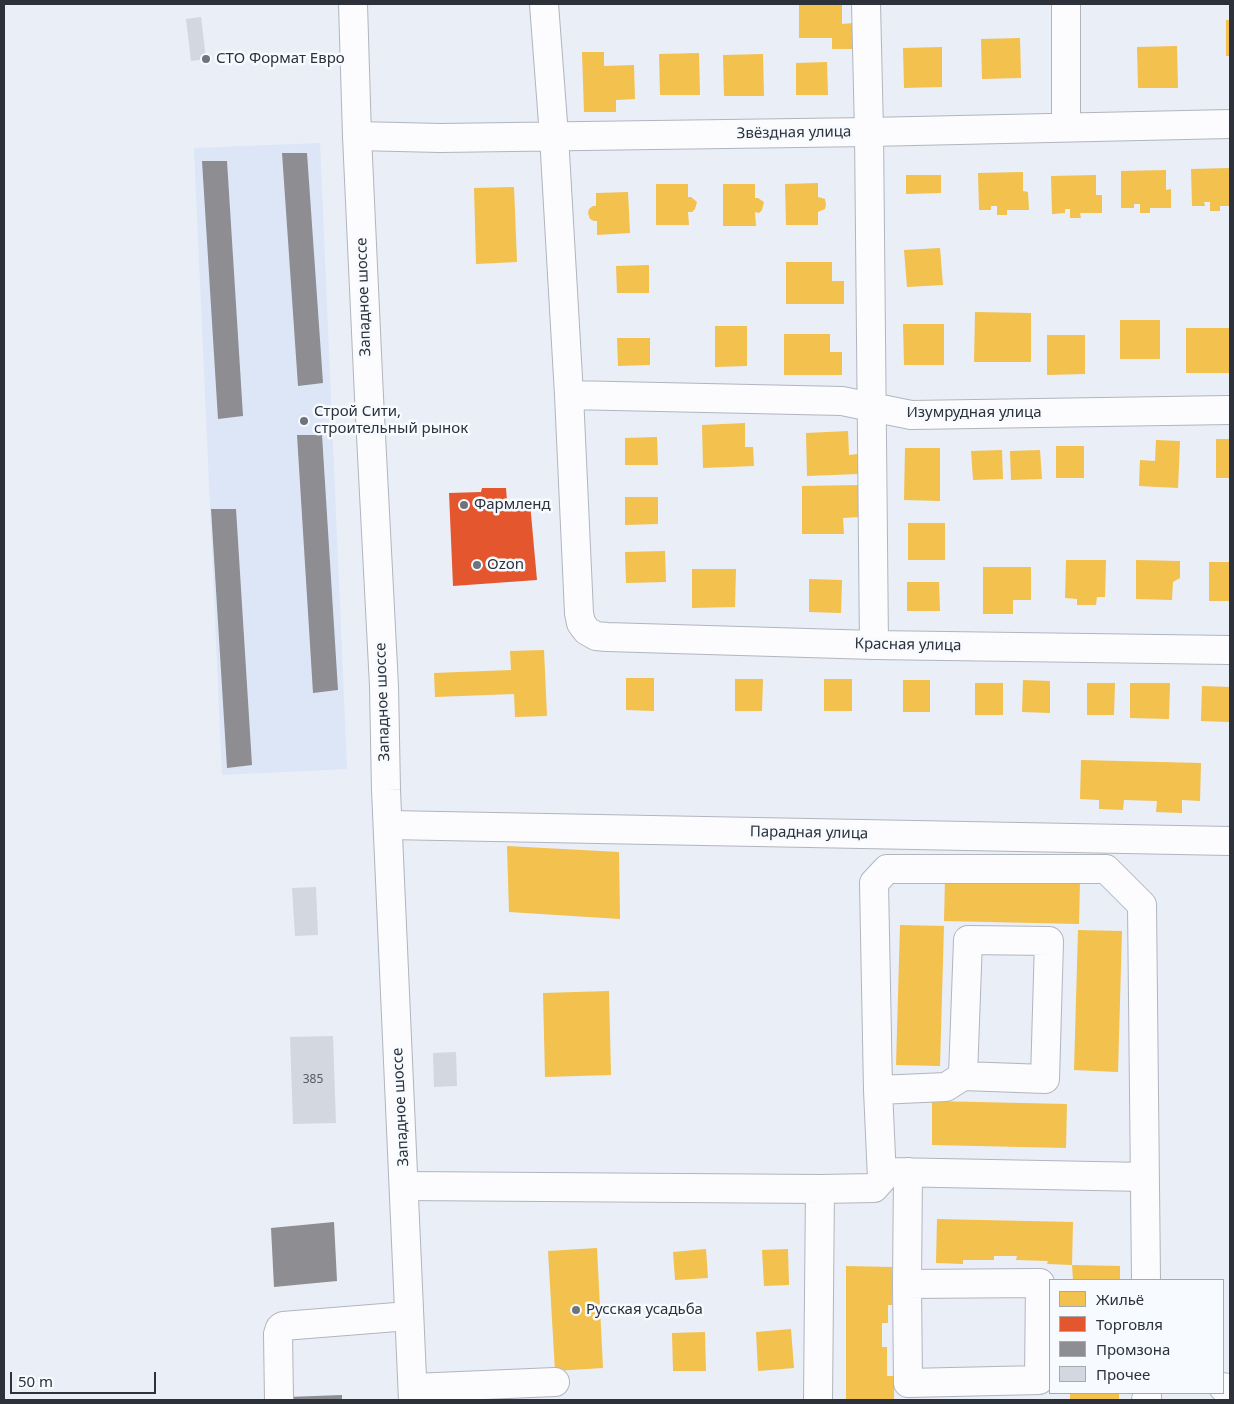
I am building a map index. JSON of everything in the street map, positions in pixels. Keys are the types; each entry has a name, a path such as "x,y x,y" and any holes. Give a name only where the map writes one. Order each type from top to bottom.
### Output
{"street":[{"name":"Западное шоссе","path":"353,4 357,136 384,686 388,825 413,1394"},
{"path":"544,4 554,136 569,395"},
{"path":"866,4 874,645"},
{"path":"1066,4 1066,127"},
{"name":"Звёздная улица","path":"357,136 440,138 869,132 1230,124"},
{"name":"Изумрудная улица","path":"569,395 842,401 911,415 1230,410"},
{"name":"Красная улица","path":"569,395 579,613 581,623 587,631 596,636 874,645 1230,650"},
{"name":"Парадная улица","path":"388,825 1230,841"},
{"path":"907,1284 1040,1283 1039,1380 907,1392 907,1284 895,1172 878,1090 874,883 887,869 1106,869 1142,905 1146,1279"},
{"path":"878,1090 946,1087 963,1076 1045,1079 1049,941 968,940 963,1076"},
{"path":"405,1186 820,1189 874,1188 882,1179 895,1172 1145,1177"},
{"path":"818,1400 820,1189"},
{"path":"278,1400 278,1334 283,1326 409,1316"},
{"path":"413,1394 507,1392 555,1382"}],"shaded area":[{"name":"Строй Сити, строительный рынок","path":"320,143 347,769 222,775 194,148"}],"building: Жильё":[{"path":"799,5 842,5 842,24 853,23 853,49 832,49 832,38 799,38"},
{"path":"1226,20 1230,20 1230,56 1226,56"},
{"path":"1020,38 1021,78 982,79 981,39"},
{"path":"1177,46 1178,88 1138,88 1137,47"},
{"path":"942,47 942,87 904,88 903,48"},
{"path":"582,52 604,52 604,66 634,65 635,99 616,100 616,112 584,112"},
{"path":"699,53 700,95 660,95 659,54"},
{"path":"763,54 764,96 724,96 723,55"},
{"path":"827,62 828,95 796,95 796,63"},
{"path":"1230,168 1230,206 1220,206 1220,211 1210,211 1210,202 1204,202 1205,206 1192,206 1191,169"},
{"path":"1166,170 1166,190 1171,189 1171,208 1150,208 1150,213 1140,213 1140,204 1134,204 1134,208 1121,208 1121,171"},
{"path":"1023,172 1023,191 1028,192 1029,210 1007,210 1007,215 997,215 997,206 991,206 991,210 979,210 978,173"},
{"path":"906,175 941,175 941,193 906,194"},
{"path":"1096,175 1096,195 1102,195 1102,213 1080,213 1081,218 1070,218 1070,209 1065,209 1065,213 1052,214 1051,176"},
{"path":"818,183 818,197 825,199 826,205 825,209 818,212 818,225 786,225 785,184"},
{"path":"656,184 688,184 688,197 697,202 695,209 692,212 688,212 689,225 656,225"},
{"path":"723,184 755,184 755,198 764,202 762,210 759,213 755,212 756,226 723,226"},
{"path":"514,187 517,262 476,264 474,188"},
{"path":"628,192 630,233 597,235 597,221 590,219 588,213 589,209 596,206 596,193"},
{"path":"940,248 943,285 907,287 904,250"},
{"path":"786,262 832,262 832,281 844,281 844,304 786,304"},
{"path":"649,265 649,293 617,293 616,266"},
{"path":"975,312 1031,313 1031,362 974,362"},
{"path":"1120,320 1160,320 1160,359 1120,359"},
{"path":"903,324 944,324 944,365 904,365"},
{"path":"715,326 747,326 747,366 715,367"},
{"path":"1186,328 1230,328 1230,373 1186,373"},
{"path":"784,334 830,334 830,352 842,352 842,375 784,375"},
{"path":"1047,335 1085,335 1085,374 1047,375"},
{"path":"617,338 650,338 650,365 618,366"},
{"path":"745,423 745,447 753,447 754,466 703,468 702,425"},
{"path":"848,431 849,455 858,454 858,474 807,476 806,433"},
{"path":"657,437 658,465 625,465 625,438"},
{"path":"1216,439 1230,439 1230,478 1216,478"},
{"path":"1156,440 1180,441 1178,488 1139,486 1140,460 1155,461"},
{"path":"1056,446 1084,446 1084,478 1056,478"},
{"path":"905,448 940,448 940,501 904,500"},
{"path":"1002,450 1003,479 973,480 971,451"},
{"path":"1040,450 1042,479 1011,480 1010,451"},
{"path":"859,485 859,517 843,518 844,534 802,534 802,486"},
{"path":"625,497 658,497 658,524 625,525"},
{"path":"908,523 945,523 945,560 908,560"},
{"path":"665,551 666,582 626,583 625,552"},
{"path":"1066,560 1106,560 1105,597 1097,597 1096,605 1077,605 1077,599 1065,598"},
{"path":"1136,560 1180,561 1180,578 1173,582 1172,600 1136,599"},
{"path":"1209,562 1230,562 1230,601 1209,601"},
{"path":"983,567 1031,567 1031,600 1013,600 1013,614 983,614"},
{"path":"692,569 736,569 735,607 692,608"},
{"path":"809,579 842,580 841,613 809,612"},
{"path":"907,582 939,582 940,611 907,611"},
{"path":"544,650 547,716 515,717 514,694 435,697 434,673 511,670 510,651"},
{"path":"626,678 654,678 654,711 626,710"},
{"path":"735,679 763,679 762,711 735,711"},
{"path":"824,679 852,679 852,711 824,711"},
{"path":"903,680 930,680 930,712 903,712"},
{"path":"1023,680 1050,681 1050,713 1022,712"},
{"path":"975,683 1003,683 1003,715 975,715"},
{"path":"1087,683 1115,683 1114,715 1087,715"},
{"path":"1130,683 1170,683 1169,719 1130,718"},
{"path":"1202,686 1230,687 1230,722 1201,721"},
{"path":"1081,760 1201,763 1200,801 1182,800 1182,813 1156,812 1157,801 1124,800 1123,810 1099,809 1099,800 1080,799"},
{"path":"507,846 619,852 620,919 509,912"},
{"path":"945,878 1080,881 1079,924 944,921"},
{"path":"900,925 944,926 940,1066 896,1065"},
{"path":"1078,930 1122,931 1118,1072 1074,1070"},
{"path":"609,991 611,1075 545,1077 543,993"},
{"path":"932,1101 1067,1104 1066,1148 932,1145"},
{"path":"937,1219 1073,1222 1072,1265 1047,1264 1048,1261 1016,1260 1017,1256 994,1256 994,1260 963,1260 963,1264 936,1263"},
{"name":"Русская усадьба","path":"597,1248 603,1368 555,1371 548,1251"},
{"path":"706,1249 708,1278 675,1280 673,1252"},
{"path":"788,1249 789,1285 764,1286 762,1250"},
{"path":"1072,1265 1120,1266 1120,1279 1073,1279"},
{"path":"846,1266 892,1267 892,1305 888,1305 888,1323 882,1323 882,1347 887,1347 887,1376 894,1376 894,1400 846,1400"},
{"path":"791,1329 794,1368 758,1371 756,1332"},
{"path":"705,1332 706,1371 673,1371 672,1333"},
{"path":"1070,1394 1119,1394 1119,1400 1070,1400"}],"building: Торговля":[{"path":"482,488 506,488 507,501 530,503 537,580 453,586 449,493 481,492"}],"building: Промзона":[{"path":"282,153 307,153 323,383 298,386"},
{"path":"202,161 227,161 243,416 218,419"},
{"path":"297,435 322,435 338,690 313,693"},
{"path":"211,509 236,509 252,765 227,768"},
{"path":"334,1222 337,1281 274,1287 271,1228"},
{"path":"342,1395 342,1400 288,1400 287,1397"}],"building: Прочее":[{"path":"201,17 206,59 191,61 186,19"},
{"path":"316,887 318,935 295,936 292,888"},
{"path":"333,1036 336,1123 293,1124 290,1037"},
{"path":"456,1052 457,1086 434,1087 433,1053"}],"place":[{"name":"СТО Формат Евро","path":"206,59"},
{"name":"Строй Сити, строительный рынок","path":"304,421"},
{"name":"Фармленд","path":"464,505"},
{"name":"Ozon","path":"477,565"},
{"name":"Русская усадьба","path":"576,1310"}]}
